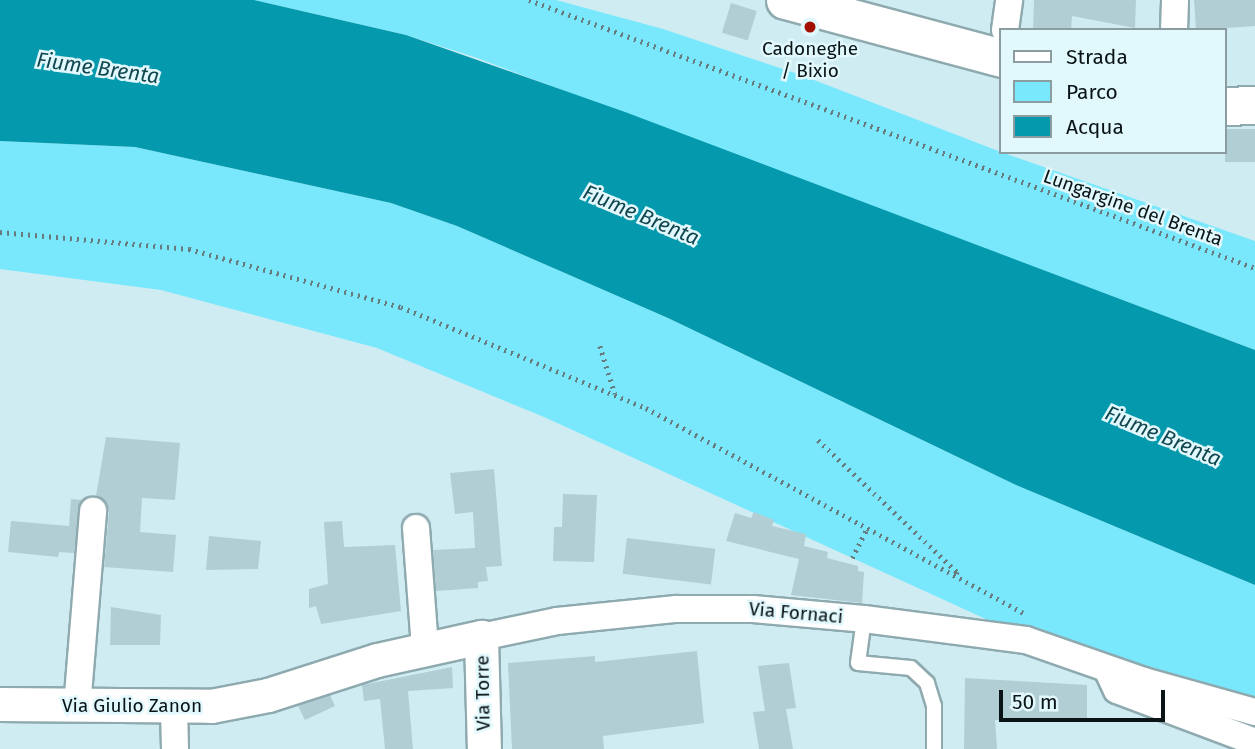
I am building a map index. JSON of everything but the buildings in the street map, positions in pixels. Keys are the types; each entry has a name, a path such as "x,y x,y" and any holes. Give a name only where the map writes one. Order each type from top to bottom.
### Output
{"main road":[{"path":"785,0 837,7 1000,48"},
{"path":"1227,106 1255,105"}],"street":[{"path":"1005,28 1009,0"},
{"path":"1174,28 1175,0"},
{"path":"77,707 93,511"},
{"path":"416,528 425,649"},
{"name":"Via Fornaci","path":"481,637 557,621 676,609 753,609 864,619 1026,640 1107,669 1255,712"},
{"name":"Via Giulio Zanon","path":"0,704 174,708 268,695 425,649 481,637"},
{"name":"Via Torre","path":"481,637 484,749"},
{"path":"1107,669 1117,690 1255,742"},
{"path":"174,708 174,749"}],"lane":[{"path":"864,619 858,663 911,668 927,684 934,706 934,749"}],"path":[{"name":"Lungargine del Brenta","path":"529,0 1255,268"},
{"path":"0,232 202,253 401,307 615,395 1035,619"},
{"path":"600,345 615,395"},
{"path":"818,440 957,572 956,578"},
{"path":"852,558 866,530"}],"green space":[{"path":"254,0 556,0 663,29 801,75 1000,152 1000,154 1007,154 1255,241 1255,350 477,58 406,35"},
{"path":"0,141 135,147 391,203 457,226 668,318 1016,485 1255,585 1255,742 544,417 377,348 161,290 0,269"}],"water":[{"name":"Fiume Brenta","path":"0,0 254,0 406,35 625,112 1255,350 1255,585 1016,485 668,318 457,226 391,203 135,147 0,141"}],"place":[{"name":"Cadoneghe / Bixio","path":"810,27"}]}
